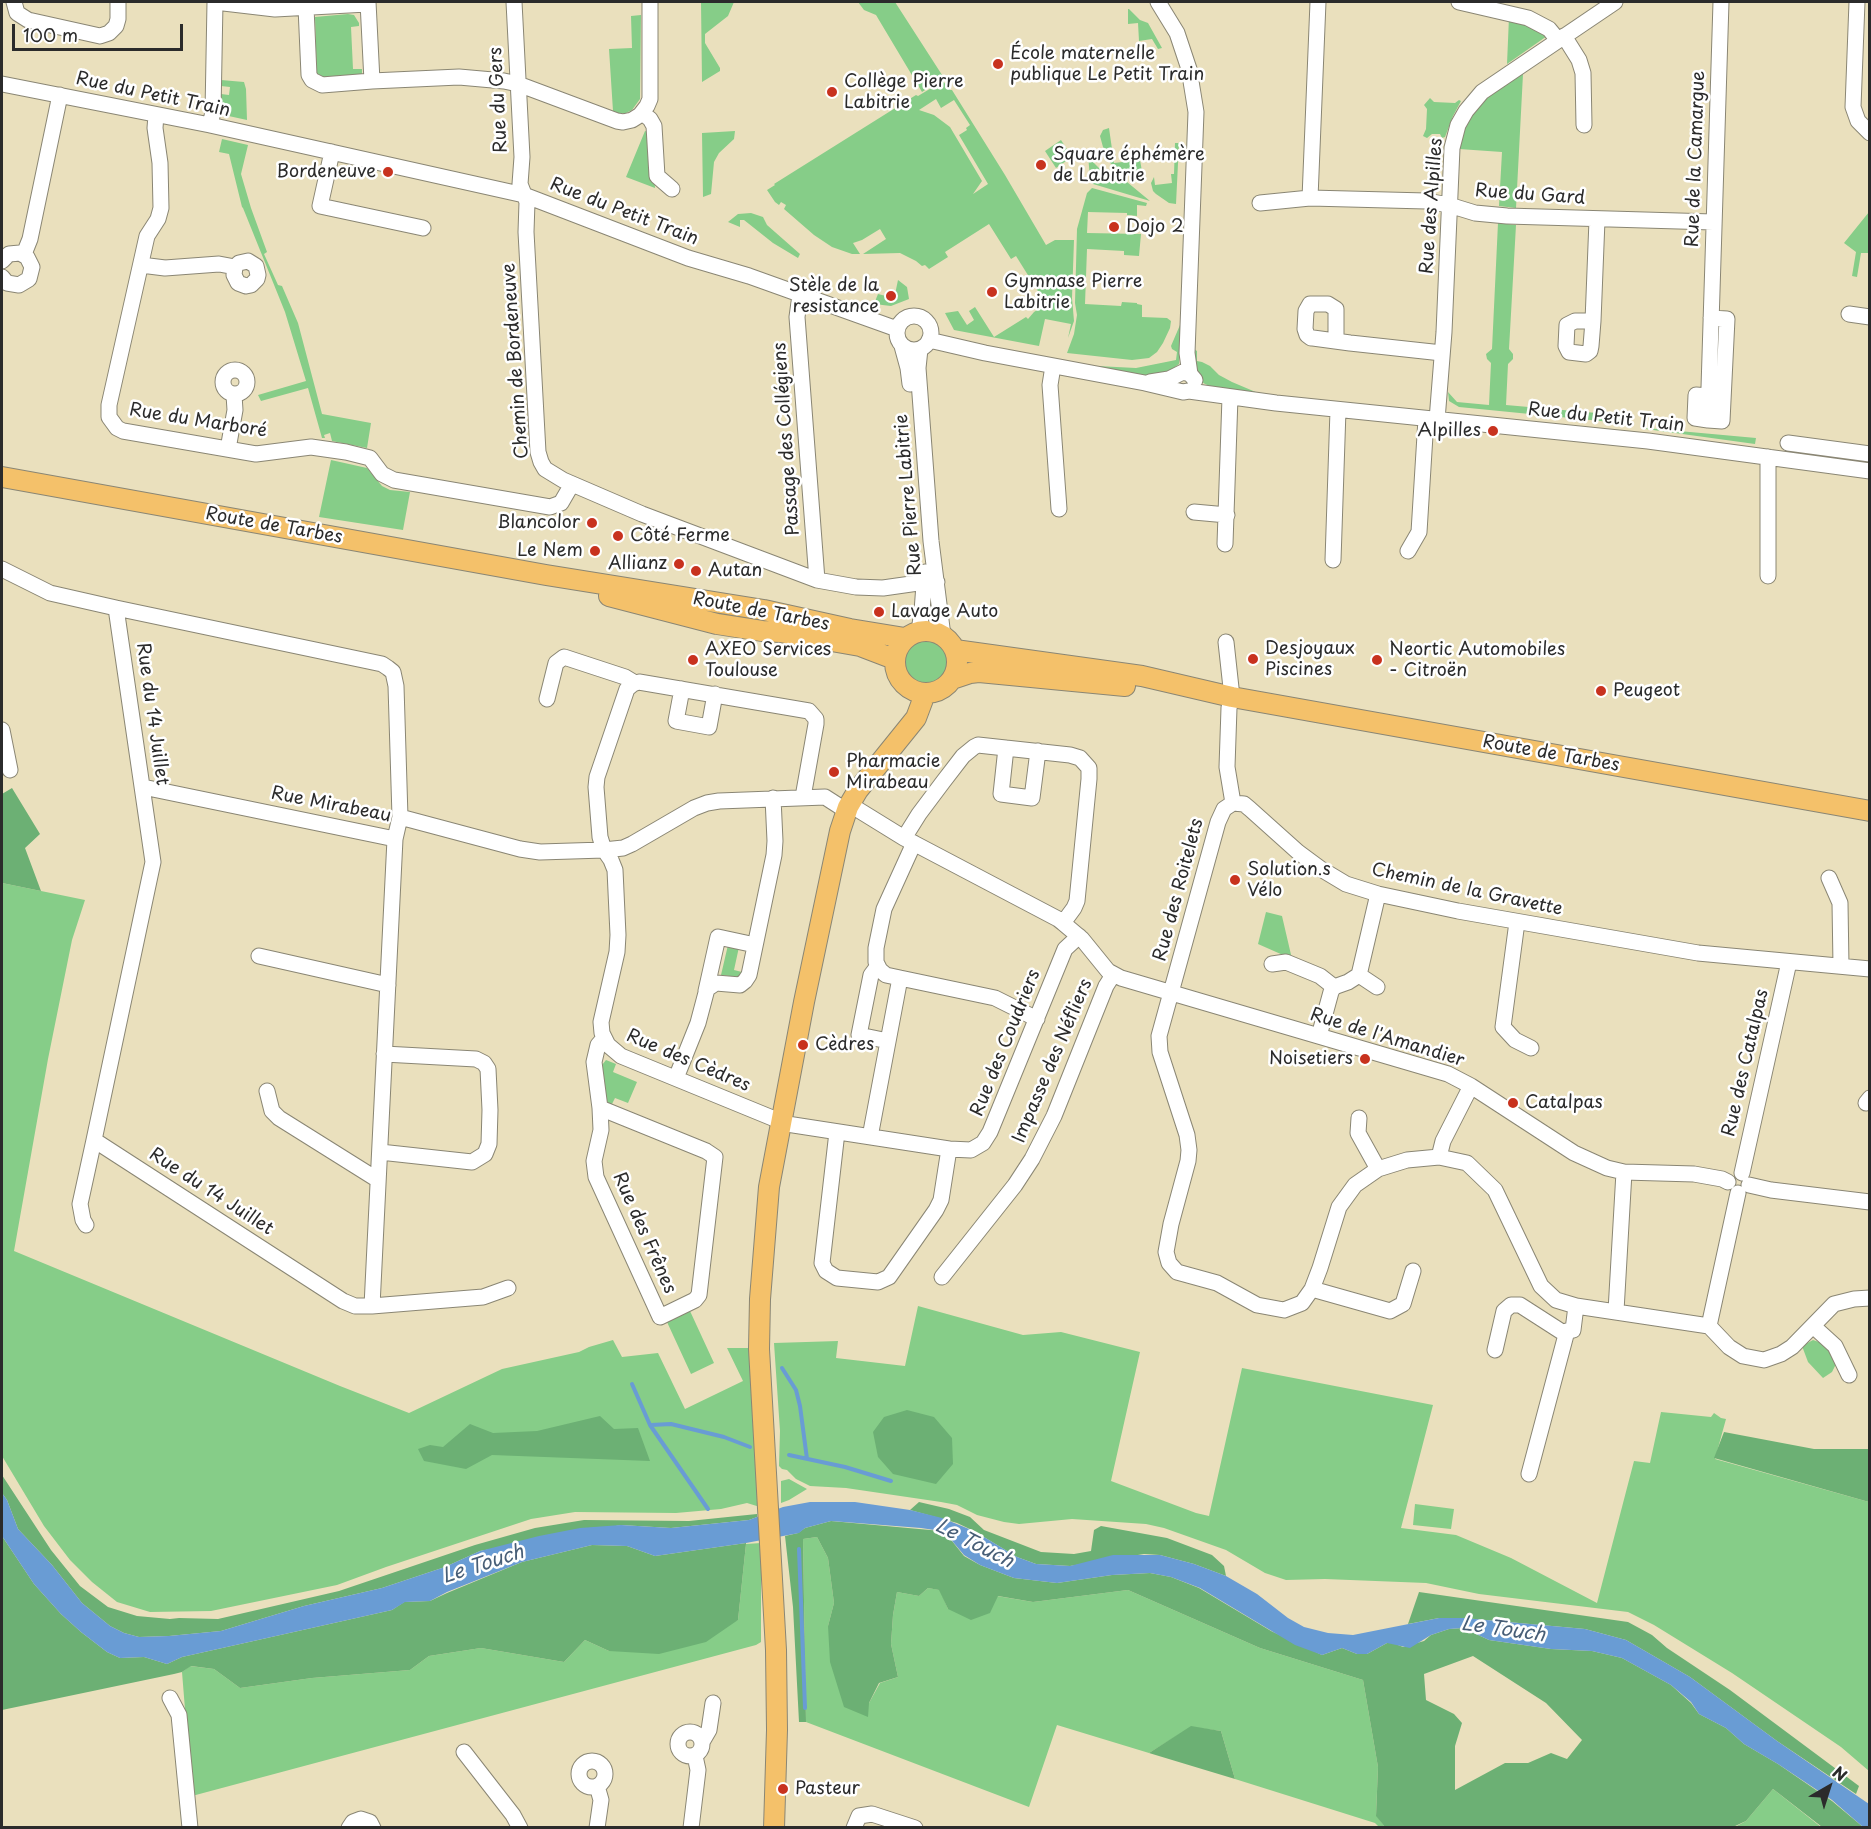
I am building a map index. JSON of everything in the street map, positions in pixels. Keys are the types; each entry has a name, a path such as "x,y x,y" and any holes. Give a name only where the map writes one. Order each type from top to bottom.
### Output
{"main road":[{"name":"Route de Tarbes","path":"2,477 546,575 764,610 850,629 912,635 932,631 949,643 1142,676 1232,698 1869,811"},
{"name":"Route de Tarbes","path":"546,575 589,591 717,624 860,646 894,659"},
{"path":"774,1827 777,1662 759,1349 767,1201 835,850 848,807 858,790 916,718 916,691 899,680 894,659 897,648 912,635"},
{"path":"949,643 957,659 957,670 952,679"},
{"name":"Route de Tarbes","path":"916,691 935,692 945,687 952,679 979,672 1232,698"}],"street":[{"path":"14,2 17,13 24,19 100,36 109,33 116,26 118,2"},
{"path":"210,125 213,112 215,2 275,9 367,3 372,81"},
{"name":"Rue du Gers","path":"513,2 522,157 520,184 524,195"},
{"path":"306,7 309,75 312,80 322,85 459,77 489,79 519,84 617,121 629,121 642,113 651,95 650,2"},
{"path":"1158,2 1177,33 1189,69 1196,112 1184,380"},
{"path":"1310,198 1318,2"},
{"path":"1459,2 1528,18 1561,38 1579,60 1583,73 1584,125"},
{"name":"Rue des Alpilles","path":"1408,551 1419,532 1431,419 1442,353 1453,144 1458,125 1482,92 1615,2"},
{"name":"Rue de la Camargue","path":"1711,318 1727,319 1722,421 1708,420 1713,222 1721,2"},
{"path":"1857,2 1853,107 1858,121 1869,133"},
{"name":"Rue du Petit Train","path":"2,84 210,125 524,195 688,258 897,328"},
{"path":"24,254 30,239 60,94"},
{"path":"642,113 650,119 654,126 657,176 672,189"},
{"name":"Rue du Marboré","path":"156,115 161,208 158,219 147,236 109,405 110,420 117,428 228,450 265,454 311,447 326,448 366,456 374,462 382,474 394,480 550,507 561,503 572,484"},
{"path":"332,152 320,206 423,228"},
{"name":"Chemin de Bordeneuve","path":"524,195 538,452 541,462 548,471 572,484 665,524 817,580 856,587 883,588 931,582"},
{"name":"Rue du Gard","path":"1260,203 1310,198 1426,201 1475,213 1508,216 1713,222"},
{"path":"1593,321 1597,220"},
{"path":"2,261 12,252 24,254 30,260 32,267 31,275 19,285 11,284 2,277"},
{"path":"141,265 165,268 219,264 236,267"},
{"name":"Passage des Collégiens","path":"800,295 797,316 817,580"},
{"path":"1849,314 1869,317"},
{"path":"912,316 923,319 930,328 925,345 914,351 902,346 896,335 902,320 912,316"},
{"path":"1336,341 1442,353"},
{"name":"Rue du Petit Train","path":"925,345 1145,382 1184,380 1224,396 1338,410 1648,441 1869,471"},
{"name":"Rue Pierre Labitrie","path":"912,635 931,582 931,541 918,368 925,345"},
{"name":"Rue Pierre Labitrie","path":"902,346 908,368 931,582 949,643"},
{"path":"1053,366 1050,385 1059,509"},
{"path":"228,450 235,410 234,394"},
{"path":"1224,396 1227,515 1225,544"},
{"path":"1333,560 1338,410"},
{"path":"1788,443 1869,454"},
{"path":"1768,457 1768,576"},
{"path":"1194,512 1227,515"},
{"name":"Rue du 14 Juillet","path":"2,571 50,593 382,664 393,672 396,686 400,817"},
{"name":"Rue du 14 Juillet","path":"116,608 143,787 152,870 94,1140 355,1306 483,1297 508,1288"},
{"path":"1226,642 1232,698 1229,708 1227,767 1233,802"},
{"path":"547,699 556,663 564,657 625,677 635,683 645,682 804,710 814,715 816,724 803,797"},
{"name":"Rue des Cèdres","path":"635,683 626,693 597,780 600,837 615,870 618,935 617,952 601,1022 604,1038 618,1054 781,1121"},
{"path":"682,689 676,721 709,727 715,694"},
{"path":"2,730 10,770"},
{"path":"1006,748 1001,794 1032,798 1038,751 978,745 969,749 919,814 884,909 875,953 877,967 886,975 995,998 1037,1018"},
{"name":"Rue des Coudriers","path":"781,1121 787,1124 949,1149 971,1150 987,1138 1065,949 1077,901 1089,768 1076,756 1038,751"},
{"name":"Rue Mirabeau","path":"143,787 395,839 400,817 520,849 540,852 604,850"},
{"path":"604,850 628,846 694,808 707,803 825,797 839,806 857,809 909,841 1044,911 1071,930"},
{"path":"706,991 713,984 737,985 745,981 749,975 774,855 773,798"},
{"name":"Chemin de la Gravette","path":"1233,802 1250,808 1298,852 1321,869 1346,884 1378,894 1516,922 1698,953 1869,969"},
{"name":"Rue des Roitelets","path":"1233,802 1224,809 1218,822 1159,1036 1160,1052 1187,1135 1189,1150 1166,1252 1169,1263 1177,1272 1217,1283 1257,1305 1284,1310 1302,1303 1312,1289"},
{"path":"372,1306 395,839"},
{"path":"1829,878 1840,903 1841,966"},
{"path":"1319,1036 1334,987 1359,975 1378,894"},
{"path":"1516,922 1503,1028 1515,1041 1531,1048"},
{"name":"Rue de l'Amandier","path":"1071,930 1113,975 1448,1074 1471,1086 1591,1162 1624,1172 1694,1174 1771,1190 1869,1202"},
{"path":"676,1078 698,1023 718,938 755,945"},
{"path":"259,956 387,986"},
{"path":"1272,964 1286,962 1320,976 1334,987"},
{"name":"Rue des Catalpas","path":"1709,1326 1789,962"},
{"path":"877,967 871,975 859,1035 888,1041"},
{"name":"Impasse des Néfliers","path":"942,1276 1015,1185 1032,1159 1054,1116 1106,986 1113,975"},
{"path":"1359,975 1377,987"},
{"path":"870,1137 900,978"},
{"path":"600,1108 594,1062 598,1045 604,1038"},
{"path":"380,1152 472,1162 485,1154 489,1144 488,1069 484,1063 476,1059 384,1054"},
{"path":"1439,1157 1443,1141 1471,1086"},
{"path":"267,1091 272,1111 279,1118 378,1180"},
{"name":"Rue des Frênes","path":"600,1108 706,1151 715,1157 698,1297 660,1317 596,1177 594,1161 602,1130 600,1108"},
{"path":"1359,1118 1358,1132 1378,1169"},
{"path":"837,1132 822,1263 826,1271 837,1278 878,1282 889,1276 936,1209 940,1200 949,1149"},
{"path":"86,1225 80,1204 94,1140"},
{"path":"1413,1271 1403,1304 1390,1311 1312,1289 1339,1207 1355,1185 1378,1169 1407,1160 1439,1157 1467,1163 1496,1190 1542,1286 1556,1300 1576,1306 1709,1326 1729,1347 1743,1356 1764,1360 1792,1347 1834,1304 1869,1298"},
{"path":"1616,1311 1624,1172"},
{"path":"1495,1350 1504,1311 1512,1305 1520,1305 1562,1332 1573,1330 1576,1306"},
{"path":"1813,1326 1835,1346 1849,1374"},
{"path":"1529,1474 1567,1332"},
{"path":"170,1698 179,1714 190,1827"},
{"path":"690,1827 698,1770 698,1748 709,1730 713,1703"},
{"path":"464,1752 520,1827"},
{"path":"597,1786 601,1800 597,1827"},
{"path":"854,1827 859,1815 865,1814 915,1827"},
{"path":"349,1827 353,1822 361,1819 370,1822 373,1827"}],"green space":[{"path":"701,2 734,2 728,16 705,34 705,43 720,71 702,82"},
{"path":"858,2 895,2 944,78 922,92 876,15 864,10"},
{"path":"1128,9 1140,20 1148,23 1162,48 1158,49 1152,39 1139,41 1138,23 1128,24"},
{"path":"354,15 359,23 359,26 351,27 353,69 362,69 362,76 317,79 315,17"},
{"path":"641,15 640,99 632,110 618,113 613,111 609,49 632,48 631,16"},
{"path":"1509,17 1524,19 1547,36 1507,64"},
{"path":"1523,74 1516,208 1499,206 1502,152 1459,149 1463,127 1487,95"},
{"path":"221,80 244,82 247,120 222,113 221,94 229,95 230,87 221,86"},
{"path":"943,81 952,90 1046,245 1055,240 1074,240 1072,298 1074,321 1068,338 1071,324 1045,319 1039,346 954,330 945,313 958,311 967,325 974,320 969,311 975,307 994,337 1026,317 1028,319 1046,304 1016,256 1011,259 989,224 945,252 948,257 929,269 900,253 863,254 886,239 880,229 853,243 860,254 852,254 832,247 784,209 786,205 781,202 779,205 775,202 767,190 916,95 918,96","holes":["936,99 941,108 954,100 970,125 959,135 988,184 973,194 982,181 950,127 934,115 919,110"]},
{"path":"1430,98 1434,102 1461,101 1445,137 1442,138 1440,134 1432,134 1427,138 1423,136 1426,129 1427,109 1424,105"},
{"path":"1109,128 1114,163 1140,160 1142,179 1113,166 1106,158 1100,136 1103,130"},
{"path":"645,131 651,133 655,188 626,177"},
{"path":"735,131 734,139 719,153 714,162 711,194 703,197 702,133"},
{"path":"222,139 248,145 241,174 267,252 264,254 278,285 282,286 298,323 322,414 371,423 367,448 332,441 330,433 322,438 308,388 261,401 258,395 306,381 285,312 242,207 229,154 219,152"},
{"path":"1061,140 1072,157 1056,168 1045,151"},
{"path":"1175,143 1179,143 1176,204 1169,203 1156,194 1151,183 1154,177 1155,185 1172,183"},
{"path":"1088,155 1102,171 1127,182 1150,201 1093,184 1090,178"},
{"path":"1092,188 1147,203 1146,206 1137,205 1137,216 1127,215 1127,213 1088,212 1087,233 1141,234 1139,256 1124,255 1124,251 1087,249 1085,304 1121,306 1122,302 1137,303 1142,305 1142,317 1167,318 1171,321 1163,343 1149,358 1132,360 1067,353 1074,334 1077,315 1075,303 1077,229 1087,193"},
{"path":"1869,212 1869,253 1861,253 1857,277 1852,276 1856,252 1844,243"},
{"path":"751,213 763,217 767,225 800,254 798,258 773,243 744,220 740,220 740,227 728,222 738,214"},
{"path":"1498,223 1516,225 1509,349 1513,354 1513,359 1508,364 1506,405 1631,416 1631,424 1459,407 1449,401 1448,392 1457,402 1489,405 1491,363 1486,354 1492,349"},
{"path":"898,280 907,287 909,299 891,306 874,304 878,294 886,296 890,301 894,299"},
{"path":"1182,325 1179,364 1160,378 1096,369 1097,366 1136,368 1176,360 1177,352 1171,346"},
{"path":"1194,349 1197,351 1197,361 1210,366 1219,375 1232,382 1258,393 1258,396 1217,389 1202,382 1192,361"},
{"path":"1646,428 1756,438 1755,444"},
{"path":"331,460 367,468 382,486 390,490 410,492 403,530 319,517"},
{"path":"925,637 935,639 943,645 949,653 951,663 949,673 943,681 935,687 925,689 915,687 907,681 901,673 899,663 901,653 907,645 915,639"},
{"path":"12,788 40,834 25,848 41,891 2,883 2,794"},
{"path":"2,883 85,900 72,940 14,1251 409,1413 502,1369 579,1352 613,1340 622,1357 658,1353 685,1409 743,1381 727,1348 749,1348 760,1507 747,1503 721,1509 676,1513 575,1512 531,1519 337,1585 211,1611 150,1612 117,1602 92,1582 70,1560 44,1526 2,1456"},
{"path":"1266,912 1282,916 1292,959 1258,944"},
{"path":"728,945 739,947 734,970 742,972 738,977 721,975"},
{"path":"606,1060 616,1064 613,1072 637,1082 628,1103 615,1098 611,1106 605,1099 601,1071"},
{"path":"918,1306 1023,1335 1061,1332 1140,1352 1111,1481 1209,1516 1242,1368 1433,1405 1401,1528 1456,1535 1511,1558 1597,1603 1634,1461 1650,1463 1661,1412 1711,1417 1714,1413 1726,1419 1715,1459 1869,1502 1869,1771 1841,1747 1732,1673 1654,1625 1628,1612 1479,1594 1426,1583 1325,1579 1286,1580 1265,1573 1226,1550 1146,1524 1072,1519 1019,1524 1004,1522 977,1515 957,1505 941,1502 846,1488 810,1486 782,1469 779,1466 780,1431 774,1343 838,1341 836,1358 905,1366"},
{"path":"690,1311 714,1363 691,1374 667,1322"},
{"path":"1813,1340 1825,1344 1835,1357 1832,1372 1823,1378 1808,1362 1802,1346"},
{"path":"907,1410 934,1417 952,1438 953,1464 936,1484 893,1474 878,1457 873,1432 884,1417"},
{"path":"600,1416 614,1429 638,1428 650,1461 492,1455 466,1469 424,1461 418,1449 430,1445 443,1447 470,1424 493,1433 537,1431"},
{"path":"1724,1432 1814,1449 1869,1449 1869,1502 1714,1458"},
{"path":"2,1475 51,1550 80,1586 108,1607 137,1616 170,1619 218,1619 339,1591 475,1545 535,1528 584,1520 689,1521 757,1514 757,1517 749,1520 671,1528 621,1525 480,1551 445,1567 382,1588 304,1606 221,1631 139,1637 110,1626 82,1603 52,1565 18,1529 2,1493"},
{"path":"789,1479 807,1489 781,1503 781,1481"},
{"path":"919,1502 970,1517 984,1530 1041,1552 1074,1554 1091,1551 1094,1530 1101,1526 1167,1538 1212,1555 1224,1566 1226,1576 1160,1555 1144,1554 1070,1566 1036,1564 1017,1557 957,1523 910,1510"},
{"path":"1415,1504 1454,1509 1451,1529 1413,1525"},
{"path":"831,1521 941,1531 964,1556 1014,1578 1057,1583 1112,1575 1150,1573 1171,1577 1199,1588 1271,1631 1322,1655 1342,1648 1357,1654 1367,1654 1387,1643 1403,1647 1424,1641 1431,1635 1449,1629 1463,1628 1489,1640 1551,1649 1592,1651 1622,1658 1671,1685 1691,1703 1699,1714 1726,1728 1744,1744 1832,1801 1863,1827 1822,1827 1773,1789 1746,1821 1733,1827 1385,1827 1376,1816 1378,1767 1363,1680 1260,1648 1128,1590 1033,1602 998,1596 990,1613 971,1620 948,1609 939,1590 928,1588 919,1596 897,1592 891,1644 898,1677 879,1683 869,1703 868,1717 844,1707 830,1662 828,1626 834,1603 828,1558 817,1537 803,1539 806,1722 799,1722 793,1607 785,1536 798,1533 805,1528","holes":["1473,1656 1546,1703 1582,1740 1567,1759 1551,1753 1528,1763 1505,1763 1455,1790 1455,1746 1462,1723 1454,1714 1426,1700 1424,1674"]},
{"path":"2,1536 34,1584 81,1632 107,1652 120,1658 144,1657 167,1664 182,1657 392,1610 404,1602 430,1601 522,1562 592,1545 627,1546 655,1556 746,1544 738,1620 706,1642 659,1654 609,1651 585,1640 564,1662 481,1648 429,1656 410,1670 312,1678 240,1688 214,1669 191,1666 174,1674 2,1710"},
{"path":"817,1537 828,1558 834,1603 828,1626 869,1703 880,1683 898,1677 891,1644 897,1592 919,1596 928,1588 940,1590 948,1609 997,1596 1033,1602 1128,1590 1260,1648 1363,1680 1378,1767 1376,1815 1385,1827 1379,1827 1375,1823 1235,1779 1221,1731 1191,1727 1149,1753 1057,1725 1029,1807 806,1722 803,1539"},
{"path":"761,1543 761,1642 756,1645 192,1796 182,1672 190,1666 214,1669 240,1688 312,1678 410,1670 429,1656 481,1648 564,1662 585,1640 609,1651 738,1620 746,1544"},
{"path":"1419,1592 1628,1622 1652,1635 1667,1648 1730,1690 1859,1786 1856,1794 1777,1741 1690,1677 1626,1640 1585,1629 1464,1618 1439,1618 1408,1624"},
{"path":"1191,1726 1221,1731 1235,1779 1149,1753"},
{"path":"1773,1789 1821,1827 1733,1828 1746,1821"}],"water":[{"name":"Le Touch","path":"2,1493 18,1529 52,1565 82,1603 110,1626 139,1637 221,1631 304,1606 382,1588 445,1567 480,1551 539,1536 580,1528 621,1525 671,1528 749,1520 783,1507 810,1502 855,1502 910,1510 942,1518 974,1531 1017,1557 1036,1564 1070,1566 1113,1555 1160,1555 1226,1576 1257,1594 1288,1618 1304,1627 1328,1633 1353,1635 1439,1618 1464,1618 1585,1629 1626,1640 1690,1677 1777,1741 1869,1804 1869,1827 1863,1827 1832,1800 1744,1744 1726,1728 1699,1714 1691,1702 1671,1685 1622,1658 1592,1651 1551,1649 1489,1640 1463,1628 1449,1629 1431,1635 1410,1648 1387,1643 1367,1654 1357,1654 1342,1648 1322,1655 1295,1645 1200,1588 1171,1577 1150,1573 1112,1575 1057,1583 1014,1578 980,1565 964,1555 941,1531 921,1528 831,1521 805,1528 799,1533 655,1556 627,1546 592,1545 522,1562 430,1601 405,1602 392,1610 182,1657 167,1664 144,1657 120,1658 107,1652 81,1632 34,1584 2,1536"}],"waterway":[{"path":"782,1368 796,1390 807,1459"},
{"path":"632,1384 650,1425 708,1509"},
{"path":"651,1425 671,1424 724,1437 750,1447"},
{"path":"789,1455 845,1467 891,1481"},
{"path":"799,1549 805,1708"}],"place":[{"name":"École maternelle publique Le Petit Train","path":"998,64"},
{"name":"Collège Pierre Labitrie","path":"832,92"},
{"name":"Square éphémère de Labitrie","path":"1041,165"},
{"name":"Bordeneuve","path":"388,172"},
{"name":"Dojo 2","path":"1114,227"},
{"name":"Gymnase Pierre Labitrie","path":"992,292"},
{"name":"Stèle de la resistance","path":"891,296"},
{"name":"Alpilles","path":"1493,431"},
{"name":"Blancolor","path":"592,523"},
{"name":"Côté Ferme","path":"618,536"},
{"name":"Le Nem","path":"595,551"},
{"name":"Allianz","path":"679,564"},
{"name":"Autan","path":"696,571"},
{"name":"Lavage Auto","path":"879,612"},
{"name":"Desjoyaux Piscines","path":"1253,659"},
{"name":"AXEO Services Toulouse","path":"693,660"},
{"name":"Neortic Automobiles - Citroën","path":"1377,660"},
{"name":"Peugeot","path":"1601,691"},
{"name":"Pharmacie Mirabeau","path":"834,772"},
{"name":"Solution.s Vélo","path":"1235,880"},
{"name":"Cèdres","path":"803,1045"},
{"name":"Noisetiers","path":"1365,1059"},
{"name":"Catalpas","path":"1513,1103"},
{"name":"Pasteur","path":"783,1789"}]}
